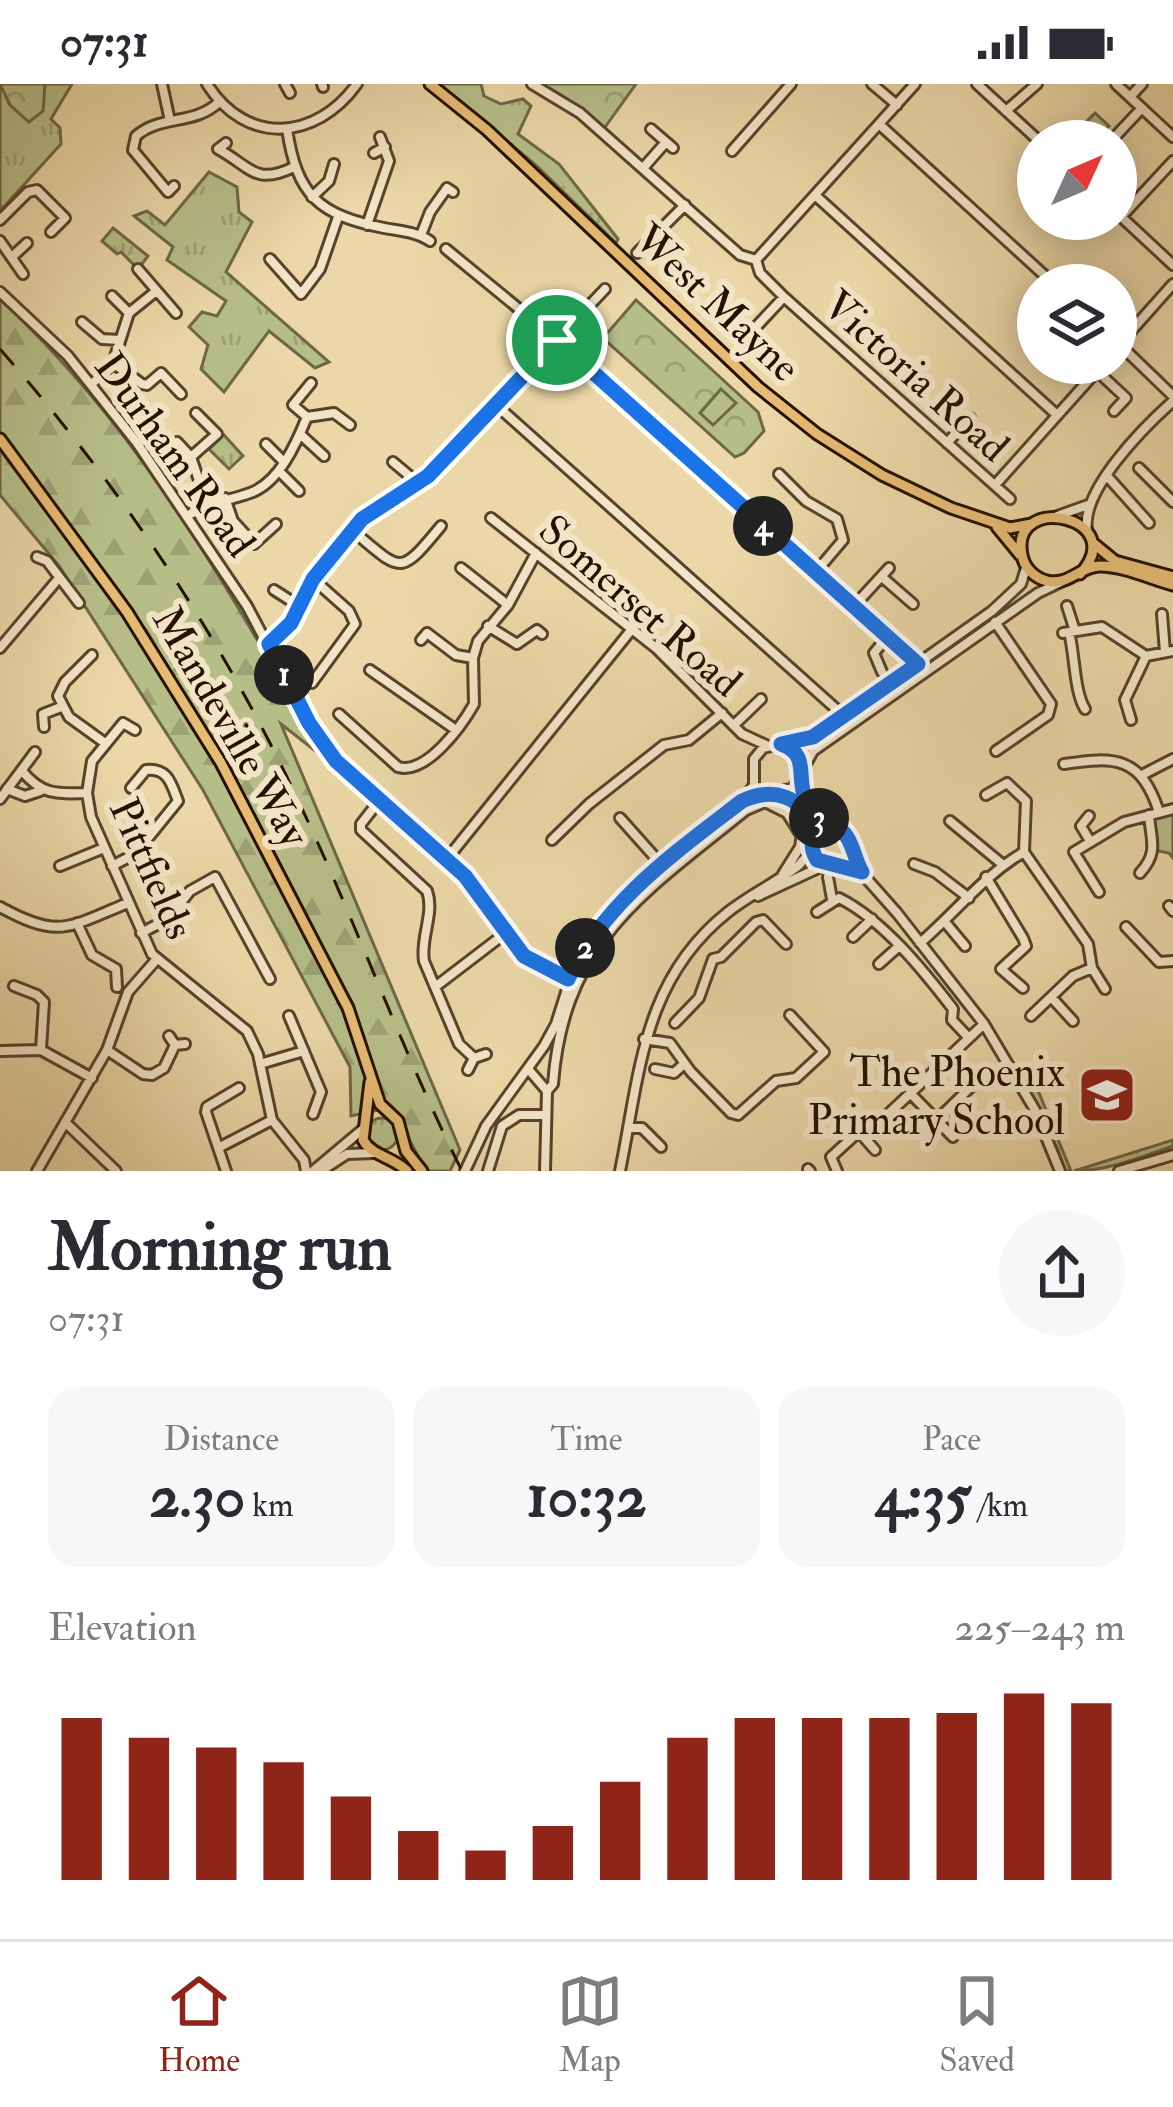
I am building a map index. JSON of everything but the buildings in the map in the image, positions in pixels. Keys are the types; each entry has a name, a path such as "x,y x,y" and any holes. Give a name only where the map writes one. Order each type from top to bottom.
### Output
{"main road":[{"name":"West Mayne","path":"430,84 487,130 788,412 882,475 992,524 1017,529 1032,524"},
{"name":"Mandeville Way","path":"0,440 128,612 221,763 343,998 381,1106 422,1171"},
{"path":"1057,516 1076,522 1115,561 1173,581 1108,567 1092,567 1062,582 1041,580 1025,564 1023,538 1032,524 1057,516"},
{"name":"West Mayne","path":"992,524 1010,538 1025,564"},
{"path":"1080,574 1090,560 1089,537"},
{"name":"Mandeville Way","path":"363,1127 370,1099 369,1069"},
{"path":"391,1116 374,1116 363,1127 366,1145 407,1171"},
{"path":"380,1153 397,1148 402,1134"}],"street":[{"path":"162,84 170,121"},
{"path":"207,84 220,102 255,125 287,129 324,117 357,84"},
{"name":"Victoria Road","path":"532,84 580,113 740,255 756,260 760,273 784,297 1010,499"},
{"path":"733,151 791,84"},
{"path":"872,84 897,105"},
{"path":"756,260 915,84"},
{"path":"976,84 1017,121"},
{"path":"1006,111 1037,84"},
{"path":"1116,84 1173,137"},
{"path":"1130,97 1142,84"},
{"path":"168,192 140,163 133,142 152,124 201,117 220,102"},
{"path":"1131,120 1142,108"},
{"path":"879,124 1032,264"},
{"path":"287,129 294,167 312,197 338,218 426,238 430,212 447,188"},
{"path":"644,167 670,145 651,129"},
{"path":"367,225 388,172 382,142 374,153"},
{"path":"218,149 265,178 294,167"},
{"path":"1137,197 1173,161"},
{"path":"312,197 329,181 334,164"},
{"path":"0,220 28,192 37,190 68,215 51,232"},
{"path":"815,195 1057,415"},
{"path":"637,254 685,206"},
{"path":"270,259 301,294 320,269 338,218"},
{"path":"1137,232 1173,265"},
{"path":"0,241 23,274"},
{"path":"13,256 27,243"},
{"path":"446,249 557,340 918,664"},
{"path":"138,269 176,313"},
{"path":"1137,324 1173,284"},
{"path":"269,644 284,632 313,579 352,531 382,503 418,483 443,461 605,289"},
{"name":"Durham Road","path":"0,292 92,383 187,516 269,644 319,739 344,771 476,888 531,963 568,979"},
{"path":"92,383 113,363 129,313 155,292"},
{"path":"112,296 129,313"},
{"name":"Victoria Road","path":"754,329 784,297"},
{"path":"82,322 87,333 119,340"},
{"path":"113,363 142,384 161,373 181,394"},
{"path":"1089,537 1085,517 1089,504 1173,399 1137,364"},
{"path":"307,417 293,405 310,382"},
{"path":"995,485 1085,384"},
{"path":"1114,384 1126,398 1114,411"},
{"path":"494,403 844,716"},
{"path":"307,417 334,412 350,424"},
{"path":"191,457 217,434 196,413"},
{"path":"187,516 207,504 254,492 281,466 307,417"},
{"path":"947,443 970,418"},
{"path":"300,434 324,456"},
{"path":"177,442 191,457 207,504"},
{"path":"266,444 299,491"},
{"path":"393,462 418,483"},
{"path":"1139,468 1173,502"},
{"path":"779,474 806,501 837,519 843,531 843,540 815,573"},
{"path":"1107,476 1149,523"},
{"path":"225,498 233,521 254,544 275,524"},
{"path":"1057,516 1089,504"},
{"name":"Somerset Road","path":"506,513 495,520 632,628 742,734 754,742 776,744"},
{"path":"352,531 400,565 410,563 442,527"},
{"path":"339,714 404,770 422,765 474,704 473,658 478,640 508,604 536,553"},
{"path":"37,557 46,561 79,603"},
{"path":"465,1171 481,1135 556,1024 568,979 588,943 612,912 662,864 742,801 753,786 752,766 758,753 776,744 808,740 918,664 1016,590 1025,564"},
{"path":"461,568 508,604"},
{"path":"854,606 889,568"},
{"path":"881,577 900,600 913,604"},
{"path":"0,648 59,578"},
{"path":"313,579 349,611 356,624 313,683"},
{"path":"742,801 793,788 813,751 1037,593 1062,582"},
{"path":"274,590 299,606"},
{"path":"1067,606 1078,698 1085,710"},
{"path":"1069,632 1102,627 1146,656 1169,652 1162,614"},
{"path":"995,622 1051,704 1048,715 995,751"},
{"path":"488,626 517,644 536,629"},
{"path":"446,860 609,666 632,628"},
{"path":"427,633 457,656 473,658"},
{"path":"878,669 874,653 888,636"},
{"path":"92,655 60,689 62,707 105,743"},
{"path":"1131,720 1126,700 1146,656"},
{"path":"370,670 455,730"},
{"path":"734,725 761,699"},
{"path":"44,727 43,714 62,707"},
{"path":"552,840 664,745 689,740 722,713"},
{"name":"Pittfields","path":"135,730 124,723 92,761 87,793 104,848 156,960 238,1021 254,1045 272,1120 313,1171"},
{"name":"Somerset Road","path":"742,734 752,766"},
{"path":"776,744 798,755 809,806 821,821 844,832 862,872 984,1024 1035,1110 1060,1171"},
{"path":"0,800 35,752"},
{"path":"1064,764 1103,758 1119,761 1142,775 1154,813 1152,859 1139,873"},
{"path":"1142,775 1173,759"},
{"path":"22,770 41,790"},
{"path":"112,866 135,854 178,801 160,770 146,770 130,788"},
{"path":"754,778 798,806 810,826 811,844"},
{"path":"986,795 1006,783 1026,801 1024,852 1088,944 1092,968 1105,989"},
{"path":"8,789 25,796 41,790 87,793"},
{"path":"379,801 361,830 427,891 430,901 422,947 459,1044 474,1058"},
{"path":"547,1090 554,1084 554,1067 580,975 608,932 642,892 754,805 765,802 781,807 811,844 817,860 862,872"},
{"path":"1100,892 1075,852 1124,822 1173,809"},
{"path":"1089,816 1081,826 1090,841"},
{"path":"620,818 662,864"},
{"path":"950,821 1002,864"},
{"path":"620,1171 644,1039 664,988 722,917 802,863 822,828 834,827"},
{"path":"778,880 800,848 799,828"},
{"path":"749,899 808,870 846,858 850,845"},
{"path":"60,866 104,848"},
{"path":"920,943 986,877 1024,852"},
{"path":"914,864 970,898"},
{"path":"141,933 168,920 190,891 215,877 270,979"},
{"path":"828,877 832,899"},
{"path":"986,877 1026,946 1000,969 1023,988"},
{"path":"818,912 832,899 843,899 872,919 935,986 953,1010 952,1019 969,1038"},
{"path":"0,907 40,928 77,923 128,902"},
{"path":"854,937 872,919"},
{"path":"698,945 713,958 721,957 763,920 786,944"},
{"path":"945,922 965,946"},
{"path":"77,923 91,953 116,969 117,987"},
{"path":"1126,927 1159,962 1173,962"},
{"path":"435,987 507,932"},
{"path":"879,964 898,947"},
{"path":"644,1039 672,1033 699,998 713,958"},
{"path":"37,1171 107,1050 128,992 156,960"},
{"path":"1031,1016 1073,976 1092,968"},
{"path":"14,986 44,1002 41,1050"},
{"path":"1052,998 1073,1022"},
{"path":"289,1016 322,1096 313,1114"},
{"path":"672,1033 684,1064 738,1115 776,1081 796,1078 824,1052 790,1016"},
{"path":"837,1171 831,1156 911,1094 984,1024"},
{"path":"107,1050 152,1075 164,1068 176,1042"},
{"path":"0,1052 41,1050 92,1078"},
{"path":"260,1064 304,1051"},
{"path":"468,1070 474,1058 486,1054"},
{"path":"655,1070 674,1073 684,1064"},
{"path":"937,1120 989,1069"},
{"path":"529,1070 547,1090 546,1169"},
{"path":"226,1171 206,1112 238,1088"},
{"path":"911,1094 953,1137"},
{"path":"492,1171 507,1122 519,1115 546,1115"},
{"path":"220,1147 272,1120"},
{"path":"65,1122 116,1171"},
{"path":"313,1171 363,1127"},
{"path":"628,1128 642,1128 661,1148"},
{"path":"864,1134 874,1150"},
{"path":"297,1153 312,1160 328,1156"},
{"path":"313,1171 347,1154 380,1153"},
{"path":"1119,1171 1173,1155"}],"green space":[{"path":"0,84 72,84 51,119 60,128 61,144 0,211"},
{"path":"0,84 45,84 43,111 29,122 10,105"},
{"path":"439,84 481,84 484,96 501,104 523,99 531,106 518,134 559,164 618,239 616,243 537,166"},
{"path":"541,84 636,84 603,130"},
{"path":"209,172 237,187 239,212 252,222 226,272 329,362 315,368 269,331 224,392 201,369 208,345 189,327 202,312 217,316 226,301 167,260 173,247 134,216 147,211 165,225"},
{"path":"113,228 148,256 138,269 102,241"},
{"path":"0,299 52,351 141,460 219,576 327,760 281,724 460,1150 450,1171 426,1171 392,1107 351,1116 350,1067 203,790 59,566 0,495"},
{"path":"636,300 758,412 764,431 744,453 735,457 603,338"},
{"path":"721,389 736,403 713,425 700,413"},
{"path":"224,435 243,456 229,469 209,449"},
{"path":"1173,809 1173,858 1153,850 1149,815"},
{"path":"1028,1066 1071,1171 1062,1171 1018,1073"},
{"path":"382,1118 393,1123 398,1134 393,1145 382,1150 371,1145 366,1134 371,1123"},
{"path":"1173,1140 1173,1146 1124,1163 1074,1171"}],"railway":[{"path":"0,349 126,507 234,677 318,842 462,1171"}],"place":[{"name":"The Phoenix Primary School","path":"1107,1095"}],"route":[{"path":"557,340 918,664 813,737 781,744 801,760 802,790 809,806 821,821 844,832 862,872 852,866 822,864 812,851 806,817 793,800 777,793 757,794 644,879 595,933 568,979 531,963 465,876 336,761 309,723 269,644 291,623 313,579 362,519 428,476 557,340"}]}
